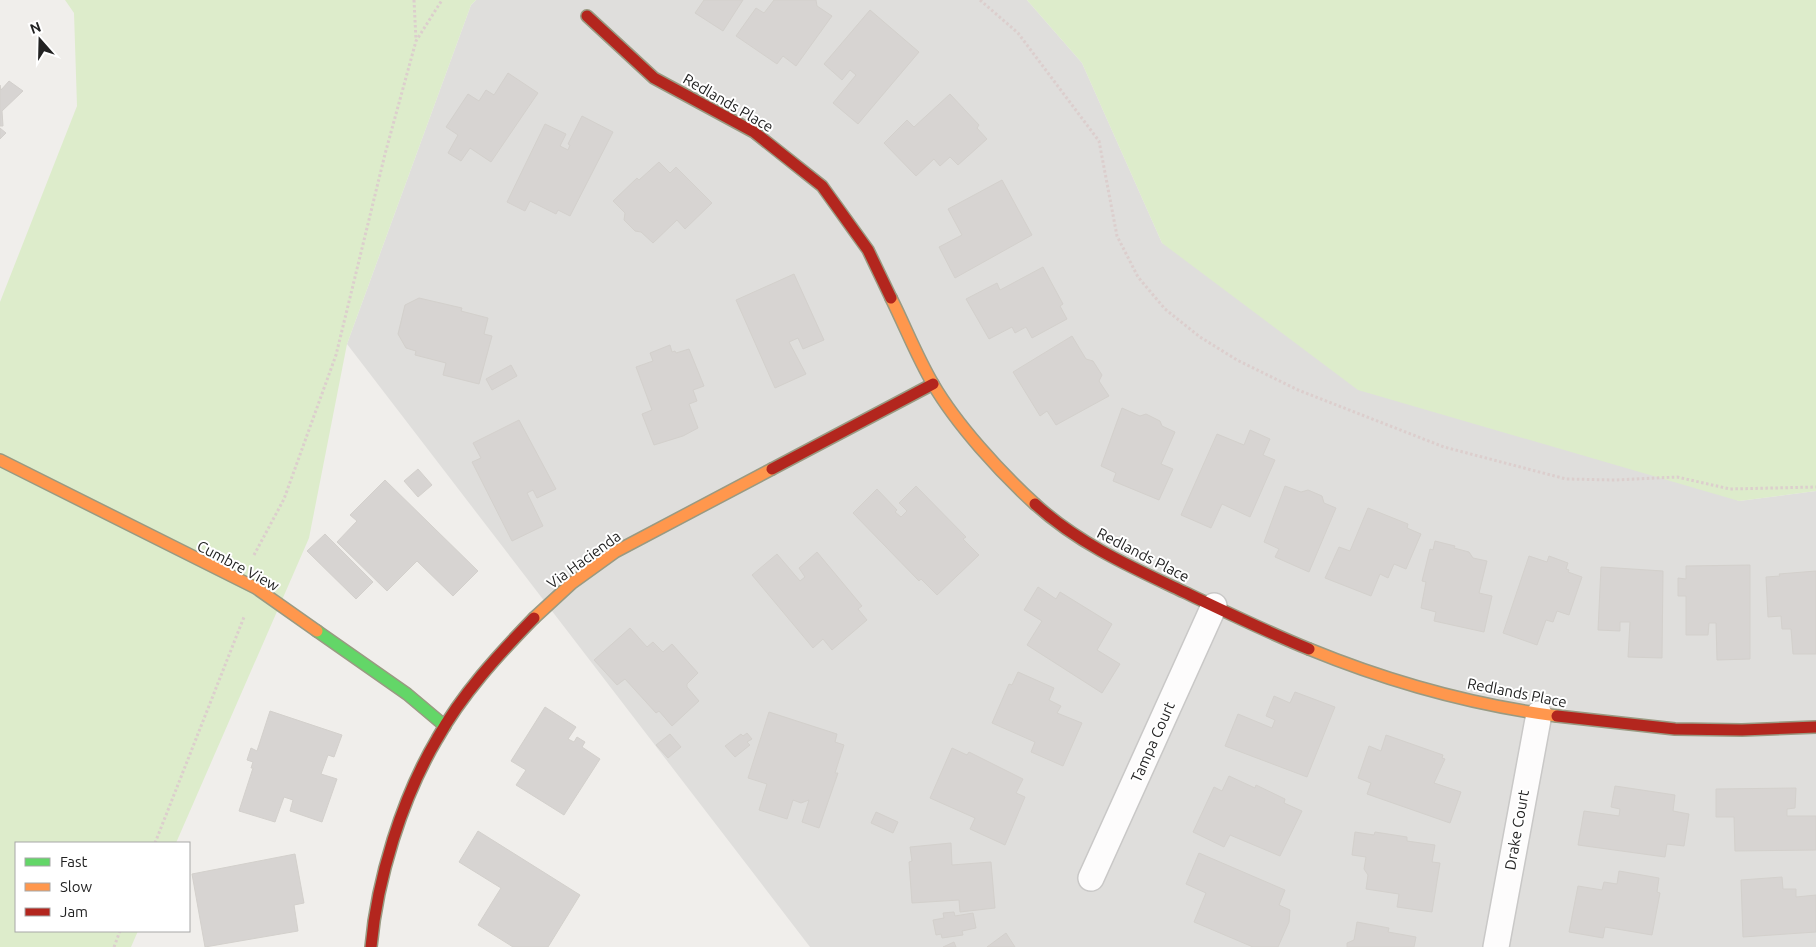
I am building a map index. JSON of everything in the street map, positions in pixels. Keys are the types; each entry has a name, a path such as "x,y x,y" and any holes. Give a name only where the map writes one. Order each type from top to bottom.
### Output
{"street":[{"name":"Redlands Place","path":"588,16 654,78 754,132 822,186 868,250 933,384 958,421 986,456 1017,488 1050,518 1101,553 1274,635 1338,660 1404,682 1471,700 1539,714 1606,723 1742,730 1816,727"},
{"name":"Via Hacienda","path":"371,947 378,901 398,829 415,785 445,726 502,652 567,587 615,552 933,384"},
{"name":"Cumbre View","path":"0,460 240,582 256,588 407,694 445,726"},
{"name":"Tampa Court","path":"1091,878 1214,606"},
{"name":"Drake Court","path":"1496,947 1539,714"}],"path":[{"path":"414,0 416,41"},
{"path":"240,582 284,499 336,355 385,154 416,41 442,0"},
{"path":"980,0 1018,33 1100,141 1117,236 1138,276 1165,309 1200,338 1237,360 1298,390 1444,447 1566,479 1615,480 1677,476 1730,489 1816,487"},
{"path":"155,842 256,588"},
{"path":"114,947 120,932"}],"shaded area":[{"path":"476,0 1027,0 1082,63 1162,243 1739,501 1816,491 1816,947 810,947 347,344 471,5"}],"green space":[{"path":"65,0 476,0 471,5 347,344 309,538 176,842 15,842 15,932 138,932 131,947 0,947 0,302 77,106 74,13"},
{"path":"1027,0 1816,0 1816,491 1739,501 1358,390 1162,243 1082,63"}],"building":[{"path":"704,0 743,0 723,31 695,13"},
{"path":"774,0 816,0 817,6 832,16 796,66 783,56 777,64 736,36 756,8 764,13"},
{"path":"870,10 919,52 858,124 833,103 856,75 850,70 842,80 824,64"},
{"path":"508,73 538,93 491,162 470,148 461,161 448,153 458,135 446,127 468,94 479,101 486,90 494,95"},
{"path":"9,81 23,91 2,111 3,126 0,126 0,85 1,90"},
{"path":"950,94 979,125 977,128 987,139 958,165 950,157 940,166 934,159 916,176 884,143 907,120 914,127"},
{"path":"582,116 613,132 570,216 558,210 556,214 530,201 525,211 507,202 545,124 566,134 560,146 568,150 570,145 568,144"},
{"path":"0,128 6,133 0,139"},
{"path":"659,162 670,173 676,167 712,203 685,229 677,220 653,243 641,232 635,231 624,220 625,213 613,201 637,178 639,180"},
{"path":"1002,180 1032,235 955,278 939,247 962,235 948,209"},
{"path":"1043,267 1063,304 1060,306 1067,319 1032,338 1026,327 1015,333 1012,327 989,339 966,299 997,283 1000,290"},
{"path":"794,274 824,340 803,349 798,338 789,342 806,374 775,388 736,300"},
{"path":"419,298 462,308 461,311 488,318 484,334 492,336 479,384 443,375 446,363 415,355 416,351 406,348 398,334 405,305"},
{"path":"1072,336 1086,359 1093,361 1102,375 1099,381 1109,396 1056,425 1047,411 1040,416 1013,372"},
{"path":"670,345 672,352 675,351 676,353 689,349 704,386 693,390 697,401 689,404 698,428 683,436 654,445 642,414 652,410 636,367 653,361 650,353"},
{"path":"511,365 517,376 492,390 486,379"},
{"path":"1122,408 1140,416 1146,414 1160,421 1162,426 1175,432 1161,464 1173,469 1159,500 1113,481 1116,473 1101,466"},
{"path":"519,420 556,489 537,498 533,490 527,493 543,526 512,541 472,462 481,458 473,443"},
{"path":"1250,430 1270,439 1263,455 1275,460 1250,517 1222,504 1211,528 1181,515 1217,434 1244,445"},
{"path":"418,469 432,485 418,497 404,481"},
{"path":"385,480 478,571 453,596 417,561 387,591 337,542 357,521 350,515"},
{"path":"916,486 966,537 963,539 979,555 937,595 921,579 919,581 853,513 877,489 897,510 895,512 901,517 907,511 899,503"},
{"path":"1285,486 1301,492 1308,490 1322,496 1324,503 1336,508 1309,572 1275,557 1279,549 1264,542"},
{"path":"1368,508 1408,524 1407,528 1421,534 1406,569 1394,564 1388,578 1380,574 1371,596 1325,578 1339,547 1350,551"},
{"path":"325,534 373,582 356,599 307,551"},
{"path":"1435,541 1455,546 1454,548 1469,552 1473,558 1487,561 1479,593 1492,596 1484,632 1434,621 1436,612 1421,608 1426,582 1422,581 1430,549 1433,550"},
{"path":"817,552 862,606 858,609 867,620 832,650 823,639 813,648 752,575 777,554 800,581 805,577 799,568"},
{"path":"1529,556 1547,562 1549,556 1568,563 1566,569 1569,570 1568,572 1582,577 1569,615 1557,611 1553,622 1546,620 1537,645 1503,633"},
{"path":"1750,565 1750,659 1717,660 1716,623 1709,623 1708,635 1686,635 1686,596 1678,596 1678,578 1686,579 1686,566"},
{"path":"1601,567 1663,571 1662,658 1628,657 1630,622 1620,622 1620,631 1598,630"},
{"path":"1816,571 1816,654 1793,654 1791,629 1782,629 1781,616 1768,617 1766,577"},
{"path":"1038,587 1056,599 1060,592 1112,624 1097,650 1120,664 1102,693 1027,645 1042,621 1024,610"},
{"path":"630,628 647,647 653,642 663,652 672,644 698,673 687,684 687,687 699,701 672,726 659,711 656,713 625,679 617,685 594,660"},
{"path":"1018,672 1054,688 1049,700 1061,706 1057,713 1082,723 1063,766 1031,752 1035,742 992,723 1009,684 1012,685"},
{"path":"1295,692 1335,707 1307,777 1225,746 1238,714 1272,728 1275,720 1266,716 1274,696 1290,703"},
{"path":"545,707 576,727 568,739 574,742 577,737 585,742 582,747 600,759 564,815 516,785 526,770 511,761"},
{"path":"270,711 342,735 334,757 328,755 321,774 337,779 322,822 290,811 293,800 284,797 275,822 239,811 253,768 251,768 253,762 247,760 251,748 257,751"},
{"path":"769,712 837,734 835,742 844,745 835,773 838,773 819,828 802,822 809,800 801,803 793,800 787,819 759,810 767,784 748,778"},
{"path":"747,733 752,739 747,742 750,745 735,757 725,746 741,734 743,736"},
{"path":"670,734 681,747 668,758 656,745"},
{"path":"1386,735 1443,755 1442,758 1445,759 1434,783 1461,792 1450,823 1367,794 1371,783 1358,778 1369,746 1381,751"},
{"path":"952,748 967,755 969,752 1023,779 1016,793 1025,797 1005,845 970,829 975,818 930,798"},
{"path":"1229,776 1255,788 1256,785 1285,799 1284,803 1302,811 1280,856 1230,835 1224,847 1193,832 1214,787 1222,791"},
{"path":"1615,786 1675,795 1673,811 1689,814 1684,846 1667,844 1665,857 1578,845 1584,811 1619,816 1620,809 1611,807"},
{"path":"1796,788 1795,808 1787,809 1787,816 1816,816 1816,850 1735,851 1734,817 1716,817 1716,789"},
{"path":"876,812 898,822 893,833 871,823"},
{"path":"478,831 580,895 548,947 513,947 478,925 501,888 459,862"},
{"path":"1355,832 1374,835 1375,832 1407,837 1407,841 1435,845 1432,862 1440,863 1432,912 1397,907 1399,894 1366,889 1368,875 1364,869 1366,857 1352,855"},
{"path":"951,843 952,865 991,862 995,908 960,912 959,900 912,903 909,862 912,861 910,847"},
{"path":"1199,853 1285,890 1279,905 1290,910 1289,922 1278,947 1253,947 1194,922 1206,893 1186,884"},
{"path":"295,854 304,903 294,905 298,931 205,947 192,874"},
{"path":"1619,871 1659,878 1657,892 1660,893 1652,935 1605,927 1603,938 1569,932 1578,886 1602,890 1604,882 1617,884"},
{"path":"1782,877 1783,889 1796,889 1796,897 1816,895 1816,932 1743,937 1741,880"},
{"path":"954,912 955,916 973,913 976,928 962,931 963,935 942,938 941,934 936,935 933,920 944,918 943,913"},
{"path":"1357,922 1389,928 1388,932 1416,937 1414,947 1347,947 1347,943 1354,940"},
{"path":"1006,933 1015,947 987,947"},
{"path":"954,942 956,947 943,947"}],"traffic: fast":[{"path":"317,631 407,694 445,726"}],"traffic: slow":[{"path":"891,298 933,384 954,416 1008,478 1035,504"},
{"path":"0,460 256,588 317,631"},
{"path":"534,618 572,583 615,552 772,469"},
{"path":"1309,649 1339,661 1431,690 1494,705 1557,716"}],"traffic: jam":[{"path":"587,16 654,78 754,132 822,186 868,250 891,298"},
{"path":"772,469 933,384"},
{"path":"1035,504 1069,531 1106,554 1246,622 1309,649"},
{"path":"371,947 374,921 385,867 402,813 424,762 447,722 469,691 534,618"},
{"path":"1557,716 1675,729 1742,730 1816,727"}]}
